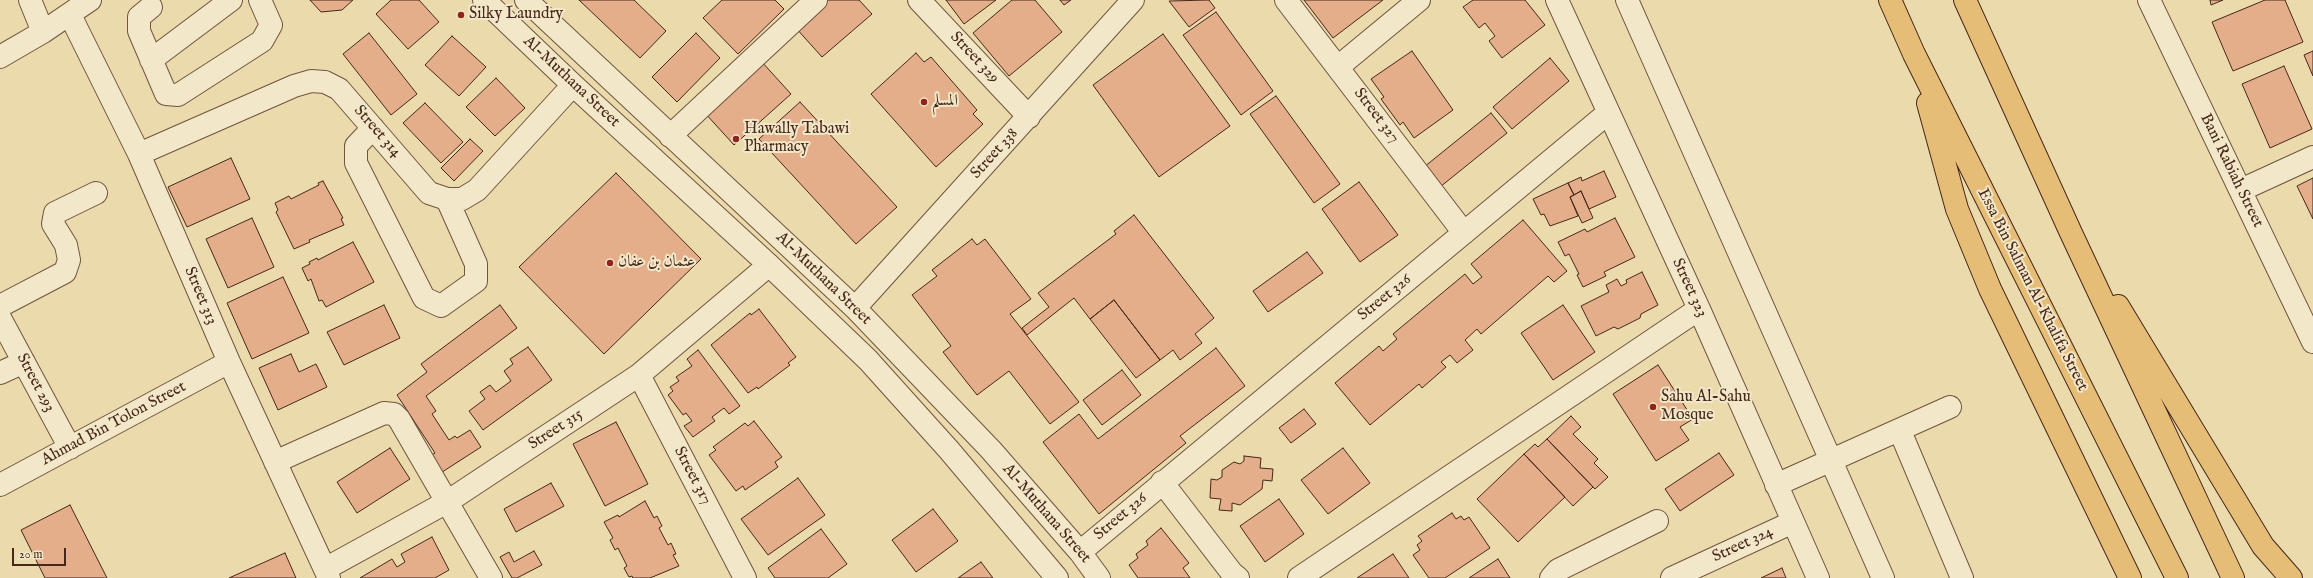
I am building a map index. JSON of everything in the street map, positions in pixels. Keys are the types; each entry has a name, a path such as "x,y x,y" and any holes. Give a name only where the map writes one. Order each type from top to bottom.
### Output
{"highway":[{"name":"Essa Bin Salman Al-Khalifa Street","path":"1890,0 1914,54 2177,578"},
{"path":"1965,0 2071,233 2233,578"},
{"path":"1914,54 1957,209 1990,289 2130,578"},
{"path":"2071,233 2125,317 2263,546 2291,578"}],"street":[{"path":"30,0 44,32"},
{"path":"0,57 44,32 90,0"},
{"path":"151,60 231,0"},
{"path":"153,2 139,17 139,31 166,94 178,95 262,41 271,25 260,0"},
{"name":"Al-Muthana Street","path":"484,0 573,85 769,265 868,360 949,450 1054,577"},
{"name":"Al-Muthana Street","path":"526,0 855,308 991,450 1080,552 1099,578"},
{"path":"670,136 816,0"},
{"name":"Street 329","path":"919,0 1029,117"},
{"name":"Street 338","path":"855,308 1133,0"},
{"name":"Street 327","path":"1286,0 1464,234"},
{"path":"1338,67 1419,0"},
{"name":"Street 323","path":"1557,0 1699,310 1818,578"},
{"path":"1627,0 1883,578"},
{"name":"Bani Rabiah Street","path":"2149,0 2313,342"},
{"name":"Street 313","path":"70,15 139,154 229,362 327,573"},
{"name":"Street 314","path":"139,154 294,86 311,81 325,82 339,89 429,193 447,199 462,199 478,190 573,85"},
{"name":"Street 326","path":"1080,552 1162,482 1464,234 1608,113"},
{"path":"373,128 356,146 356,163 424,298 441,306 476,281 476,264 447,199"},
{"path":"2241,190 2313,157"},
{"path":"0,306 65,272 69,260 66,246 53,224 55,213 96,193"},
{"name":"Street 315","path":"327,573 448,502 639,375 769,265"},
{"path":"1299,578 1699,310"},
{"name":"Street 293","path":"2,325 24,362 70,448"},
{"path":"0,374 24,362"},
{"name":"Ahmad Bin Tolon Street","path":"0,485 229,362"},
{"name":"Street 317","path":"639,375 746,578"},
{"path":"1776,485 1950,407"},
{"path":"275,462 384,413 394,414 448,502 491,578"},
{"path":"1900,430 1962,578"},
{"name":"Street 326","path":"1162,482 1232,573 1238,578"},
{"path":"1551,578 1558,570 1657,521"},
{"name":"Street 324","path":"1672,578 1793,522"}],"building":[{"path":"310,0 353,0 342,10 321,12"},
{"path":"391,0 419,0 439,22 408,49 376,14"},
{"path":"579,0 634,0 666,31 640,58"},
{"path":"722,0 775,0 784,9 738,54 703,18"},
{"path":"826,0 859,0 872,14 822,57 795,27"},
{"path":"946,0 996,0 964,24"},
{"path":"1012,0 1035,0 1062,32 1009,76 973,33"},
{"path":"1060,0 1071,0 1064,5"},
{"path":"1209,0 1215,8 1189,27 1169,1"},
{"path":"1304,0 1383,0 1333,38"},
{"path":"1473,0 1525,0 1545,25 1502,58 1489,41 1495,36 1485,23 1479,28 1463,7"},
{"path":"2210,0 2223,0 2211,5"},
{"path":"2265,0 2285,0 2303,42 2233,71 2212,22"},
{"path":"1216,12 1273,91 1241,115 1183,35"},
{"path":"369,33 417,94 391,115 343,54"},
{"path":"696,33 720,58 677,102 652,77"},
{"path":"1163,34 1230,126 1159,177 1093,85"},
{"path":"452,36 486,67 459,96 425,65"},
{"path":"1412,51 1453,110 1414,138 1403,122 1400,125 1381,99 1384,97 1371,79"},
{"path":"2313,51 2313,76 2304,55"},
{"name":"المسلم","path":"916,53 924,62 931,57 977,110 973,114 983,124 936,167 871,94"},
{"path":"1550,58 1569,81 1512,129 1493,107"},
{"path":"761,61 791,94 734,145 704,112"},
{"path":"2284,66 2312,129 2270,148 2242,84"},
{"path":"496,78 525,108 495,136 466,107"},
{"path":"1276,96 1340,184 1314,203 1250,114"},
{"path":"800,102 897,207 856,244 759,139"},
{"path":"425,103 463,142 441,163 403,123"},
{"path":"1491,113 1507,133 1440,187 1424,167"},
{"path":"470,139 483,151 454,181 441,168"},
{"path":"231,158 250,199 187,227 168,187"},
{"path":"1604,171 1616,197 1589,209 1581,191 1574,195 1568,183 1581,177 1582,181"},
{"name":"عثمان بن عفان","path":"616,173 701,259 604,354 519,267"},
{"path":"2313,178 2313,219 2297,186"},
{"path":"323,181 343,218 341,219 344,225 309,240 310,242 294,249 276,212 278,210 275,203 289,196 291,199 319,185 318,183"},
{"path":"1359,182 1398,235 1360,262 1322,209"},
{"path":"1568,183 1574,195 1570,197 1578,216 1550,226 1544,214 1541,215 1533,199"},
{"path":"1581,191 1593,218 1582,223 1570,197"},
{"path":"1134,215 1214,318 1195,334 1202,343 1180,360 1173,350 1160,360 1114,300 1090,319 1074,298 1027,335 1022,328 1049,307 1038,293 1116,234 1114,231"},
{"path":"252,218 274,267 228,288 206,239"},
{"path":"1615,218 1635,257 1604,272 1606,276 1583,287 1577,275 1579,274 1569,254 1565,256 1558,242 1585,229 1587,232"},
{"path":"1523,220 1567,271 1554,282 1548,276 1481,334 1477,329 1465,340 1473,350 1457,363 1450,355 1441,362 1446,367 1422,388 1419,384 1370,425 1335,383 1379,346 1383,351 1397,339 1393,334 1465,274 1473,284 1482,277 1471,264"},
{"path":"972,239 977,245 985,239 1031,299 1010,314 1079,402 1050,424 1009,371 977,395 943,352 951,346 912,295 937,276 932,270"},
{"path":"353,242 374,282 326,307 322,300 319,301 311,279 308,281 302,268 310,264 309,262 317,258 318,260"},
{"path":"1307,252 1323,273 1268,312 1253,291"},
{"path":"1642,272 1658,305 1641,314 1640,318 1618,329 1614,327 1596,336 1581,306 1609,292 1606,285 1617,279 1621,286 1627,283 1626,280"},
{"path":"283,277 309,333 252,359 227,303"},
{"path":"1114,300 1160,360 1136,378 1090,319"},
{"path":"384,305 400,338 344,365 327,332"},
{"path":"500,305 517,328 426,396 436,411 432,414 449,440 455,436 457,438 470,430 481,447 436,476 425,459 435,453 397,395 427,372 421,364"},
{"path":"1563,305 1595,352 1553,380 1521,333"},
{"path":"759,309 796,357 788,363 790,365 758,389 757,387 748,393 711,345 750,313 751,315"},
{"path":"528,347 552,380 483,430 469,411 485,399 480,392 490,385 496,392 511,381 504,371 513,364 510,359"},
{"path":"1216,348 1245,386 1180,436 1186,443 1099,514 1043,442 1079,414 1098,439"},
{"path":"698,350 740,406 729,414 724,408 712,417 715,421 693,437 684,426 692,421 686,413 683,415 668,395 673,391 670,387 679,381 676,377 692,366 687,359"},
{"path":"291,354 299,372 316,364 327,387 278,410 259,368"},
{"name":"Sahu Al-Sahu Mosque","path":"1658,365 1693,419 1680,427 1689,440 1656,461 1613,394"},
{"path":"1122,370 1141,395 1102,425 1083,400"},
{"path":"1304,409 1316,424 1291,443 1279,428"},
{"path":"1571,416 1581,427 1573,434 1598,459 1594,463 1608,477 1595,489 1547,439"},
{"path":"754,421 782,457 775,462 778,467 745,490 743,486 736,491 709,455 716,450 713,447 745,423 748,426"},
{"path":"616,422 648,484 605,506 573,444"},
{"path":"1547,439 1593,487 1573,506 1524,454 1535,444 1538,447"},
{"path":"390,448 410,479 357,513 337,482"},
{"path":"1343,448 1370,483 1328,514 1301,480"},
{"path":"1719,453 1734,475 1680,511 1665,489"},
{"path":"1524,454 1565,497 1518,542 1477,499"},
{"path":"1244,456 1261,458 1260,468 1273,469 1272,481 1263,480 1262,489 1240,505 1232,503 1232,511 1219,510 1221,499 1210,498 1211,479 1217,480 1222,477 1222,470 1234,462 1240,464 1244,461"},
{"path":"798,478 825,515 768,555 741,519"},
{"path":"551,483 564,506 516,532 504,509"},
{"path":"1279,499 1304,534 1265,562 1240,526"},
{"path":"645,501 654,518 657,516 662,526 659,528 668,545 671,543 676,554 673,555 679,566 650,578 633,578 632,576 629,577 624,568 627,566 618,548 615,550 610,540 613,538 604,522 618,515 619,517"},
{"path":"70,505 107,578 45,578 21,530"},
{"path":"933,509 958,541 916,572 892,540"},
{"path":"1452,513 1456,519 1461,516 1464,520 1469,517 1490,548 1445,578 1429,578 1413,555 1420,550 1417,545 1422,541 1418,536"},
{"path":"1161,528 1189,563 1183,568 1190,578 1138,578 1129,565 1138,558 1136,554 1148,545 1146,541"},
{"path":"821,529 847,564 828,578 775,578 768,568"},
{"path":"432,537 449,570 435,578 360,578 392,559 397,567 405,562 401,554"},
{"path":"534,551 542,565 517,578 512,578 500,557 509,552 514,562"},
{"path":"285,553 296,578 229,578"},
{"path":"1393,554 1409,578 1357,578"},
{"path":"1498,559 1510,578 1469,578"},
{"path":"981,562 993,578 958,578"},
{"path":"1782,568 1786,578 1761,578"}],"place":[{"name":"Silky Laundry","path":"461,15"},
{"name":"المسلم","path":"924,102"},
{"name":"Hawally Tabawi Pharmacy","path":"736,139"},
{"name":"عثمان بن عفان","path":"610,263"},
{"name":"Sahu Al-Sahu Mosque","path":"1653,407"}]}
